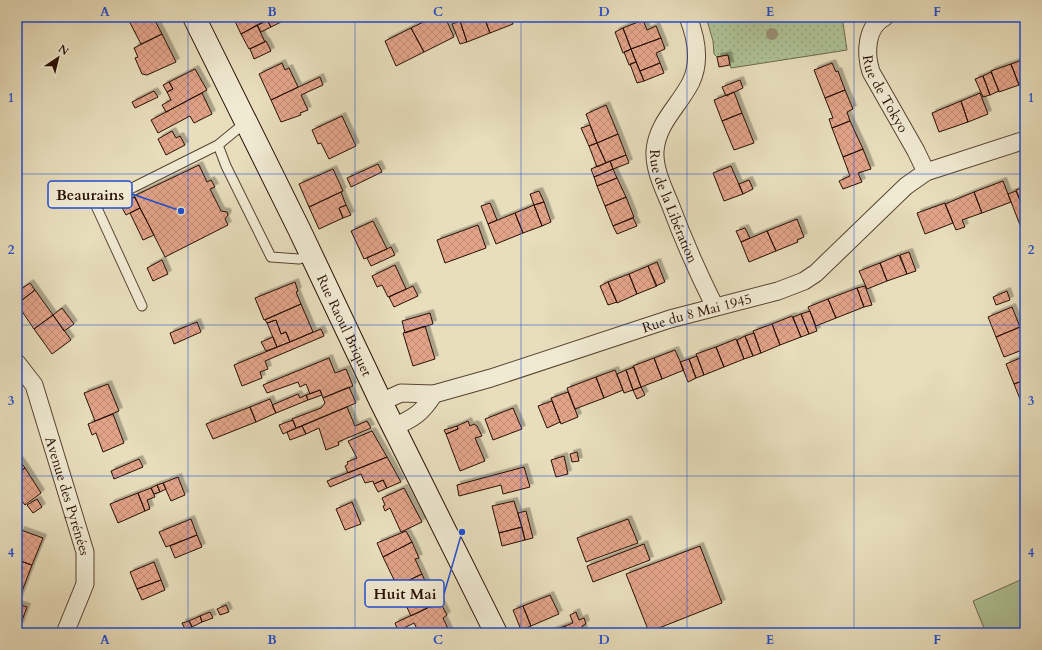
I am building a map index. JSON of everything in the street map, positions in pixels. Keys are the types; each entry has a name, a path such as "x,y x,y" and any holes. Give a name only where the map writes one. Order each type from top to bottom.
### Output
{"main road":[{"name":"Rue Raoul Briquet","path":"194,17 311,255 380,402 394,427 496,633"}],"street":[{"name":"Rue de la Libération","path":"688,17 695,34 697,56 692,81 668,116 656,138 655,153 659,176 672,211 715,307"},
{"name":"Rue de Tokyo","path":"885,17 878,21 869,38 867,58 871,72 916,151 926,172"},
{"name":"Rue du 8 Mai 1945","path":"380,402 401,393 434,394 491,378 663,321 778,291 804,281 816,273 906,186 926,172 1025,140"},
{"name":"Avenue des Pyrénées","path":"17,363 34,384 85,552 85,584 65,633"},
{"path":"394,427 414,418 426,408 434,394"}],"lane":[{"path":"142,306 96,206 218,146 246,122"},
{"path":"218,146 228,170 271,256 299,259 311,255"}],"green space":[{"path":"706,17 840,17 843,23 847,50 731,68 728,55 717,57 714,54 713,41"},
{"path":"1025,578 1025,633 986,633 973,601"}],"building":[{"path":"127,17 153,17 162,34 141,44"},
{"path":"233,17 267,17 268,20 241,34"},
{"path":"273,17 291,17 271,27 267,20"},
{"path":"434,17 445,17 454,37 424,52 411,28"},
{"path":"470,17 484,17 490,33 467,42 460,21"},
{"path":"484,17 510,17 513,24 490,33"},
{"path":"267,20 271,27 261,32 257,25"},
{"path":"643,20 647,30 656,26 661,38 631,49 623,28"},
{"path":"460,21 467,42 460,44 452,24"},
{"path":"257,25 265,42 249,49 241,34"},
{"path":"411,28 424,52 396,66 385,41"},
{"path":"623,28 631,49 623,53 615,32"},
{"path":"162,34 176,62 147,75 142,74 135,58 138,57 134,48"},
{"path":"661,38 665,49 656,53 660,63 640,71 631,49"},
{"path":"266,41 271,51 254,59 250,49"},
{"path":"631,49 636,62 629,65 624,52"},
{"path":"728,55 730,65 719,67 717,57"},
{"path":"1025,59 1025,82 1019,85 1011,64"},
{"path":"636,62 644,81 637,83 630,64"},
{"path":"282,63 285,70 289,68 298,87 271,100 259,74"},
{"path":"660,63 664,73 644,81 640,71"},
{"path":"832,63 836,72 838,71 845,90 825,98 814,70"},
{"path":"1011,64 1019,85 999,92 991,71"},
{"path":"195,69 207,90 166,112 162,105 171,100 167,92 173,89 169,82"},
{"path":"991,72 999,91 990,95 983,76"},
{"path":"983,76 990,95 983,97 975,79"},
{"path":"320,77 323,85 301,95 308,110 300,113 301,115 281,122 271,100"},
{"path":"740,80 743,88 726,96 722,87"},
{"path":"169,82 173,89 167,92 163,85"},
{"path":"845,90 853,109 847,112 850,121 832,128 829,119 833,118 825,98"},
{"path":"154,91 158,97 135,108 132,102"},
{"path":"734,92 742,113 722,121 714,100"},
{"path":"202,93 212,114 194,123 190,116 158,133 151,120"},
{"path":"980,93 988,114 968,122 961,101"},
{"path":"961,101 968,122 939,132 932,113"},
{"path":"606,105 618,134 597,143 586,114"},
{"path":"742,113 754,143 734,150 722,121"},
{"path":"342,116 356,146 329,159 321,143 318,144 312,130"},
{"path":"850,121 863,149 843,157 832,128"},
{"path":"590,125 597,143 589,146 581,128"},
{"path":"172,131 176,138 180,136 185,145 166,155 158,139"},
{"path":"618,134 626,155 606,163 597,143"},
{"path":"597,143 606,163 597,167 589,146"},
{"path":"863,149 871,169 858,173 862,182 843,189 839,181 850,176 843,157"},
{"path":"626,155 629,163 613,169 610,161"},
{"path":"610,161 613,169 594,177 591,169"},
{"path":"378,164 382,172 351,187 347,178"},
{"path":"199,165 207,182 211,180 215,187 210,189 221,211 227,212 228,215 225,219 228,225 165,257 134,196"},
{"path":"731,166 743,194 724,201 713,173"},
{"path":"333,169 343,191 309,207 299,184"},
{"path":"613,169 617,178 597,186 594,177"},
{"path":"617,178 626,197 605,206 597,186"},
{"path":"749,180 753,189 743,194 739,184"},
{"path":"1003,181 1011,202 982,213 974,192"},
{"path":"1025,186 1025,210 1024,210 1016,190"},
{"path":"539,191 544,202 534,205 530,194"},
{"path":"1016,191 1025,213 1025,223 1020,225 1008,194"},
{"path":"341,192 346,205 339,208 343,218 319,229 309,207"},
{"path":"974,192 982,213 962,220 965,227 956,230 945,204"},
{"path":"135,197 140,208 126,215 120,204"},
{"path":"626,197 634,217 613,226 605,206"},
{"path":"544,202 551,222 542,226 534,205"},
{"path":"490,203 497,220 488,224 481,206"},
{"path":"945,203 953,223 925,234 917,213"},
{"path":"346,205 351,215 343,218 339,208"},
{"path":"534,205 542,226 523,233 515,213"},
{"path":"140,208 154,235 143,240 130,213"},
{"path":"515,213 523,233 496,244 488,224"},
{"path":"633,218 637,226 617,234 613,226"},
{"path":"797,219 804,237 797,240 798,242 776,251 767,231"},
{"path":"373,221 387,249 364,259 351,231"},
{"path":"478,225 486,248 445,263 437,240"},
{"path":"745,228 750,238 741,242 736,231"},
{"path":"767,231 776,251 749,262 741,242"},
{"path":"391,247 395,255 371,266 367,258"},
{"path":"909,252 916,271 907,274 900,255"},
{"path":"899,255 907,274 887,281 880,263"},
{"path":"162,260 168,274 153,281 147,268"},
{"path":"657,262 665,282 656,286 648,266"},
{"path":"880,263 887,281 867,289 859,271"},
{"path":"395,265 406,289 388,297 382,285 377,287 372,276"},
{"path":"648,266 657,286 637,294 629,274"},
{"path":"629,274 637,294 617,303 608,282"},
{"path":"295,282 298,291 296,292 301,304 264,320 255,298"},
{"path":"608,282 617,302 608,305 600,286"},
{"path":"30,283 35,290 17,304 17,290 18,291"},
{"path":"413,286 418,296 394,307 389,297"},
{"path":"865,286 872,305 864,307 857,288"},
{"path":"857,288 864,307 836,318 828,299"},
{"path":"35,290 53,315 34,329 17,304"},
{"path":"1007,291 1010,300 996,305 993,297"},
{"path":"828,299 836,318 816,326 808,307"},
{"path":"301,304 313,332 290,342 286,332 281,334 276,320 267,323 265,320"},
{"path":"1012,307 1020,327 996,337 988,317"},
{"path":"62,308 74,324 64,331 53,315"},
{"path":"810,311 817,331 809,334 801,314"},
{"path":"430,313 433,324 405,333 402,321"},
{"path":"801,314 809,334 801,337 793,317"},
{"path":"53,315 71,340 52,354 34,329"},
{"path":"792,316 801,337 780,345 772,324"},
{"path":"276,320 281,334 286,332 290,342 277,347 267,323"},
{"path":"197,322 201,332 174,344 170,333"},
{"path":"772,324 780,345 761,353 753,331"},
{"path":"425,326 435,359 413,366 403,333"},
{"path":"1020,327 1025,339 1025,349 1004,357 996,337"},
{"path":"321,329 324,336 265,361 268,369 260,372 262,378 242,386 234,365"},
{"path":"754,333 761,353 753,356 745,336"},
{"path":"745,336 753,356 744,359 737,340"},
{"path":"273,337 277,347 266,351 261,342"},
{"path":"736,339 744,359 724,367 716,347"},
{"path":"716,347 724,367 704,375 696,354"},
{"path":"675,350 684,370 662,379 654,358"},
{"path":"697,356 704,375 696,378 689,359"},
{"path":"1025,356 1025,380 1014,384 1006,364"},
{"path":"329,358 335,373 346,369 353,386 323,398 320,390 310,394 306,384 300,387 298,382 267,393 263,385"},
{"path":"654,358 662,379 641,387 633,366"},
{"path":"689,359 696,378 688,382 680,362"},
{"path":"634,367 641,387 633,390 626,370"},
{"path":"615,370 623,390 604,398 596,377"},
{"path":"626,370 633,390 624,393 617,374"},
{"path":"596,377 604,398 575,409 567,388"},
{"path":"1025,380 1025,403 1022,404 1014,384"},
{"path":"108,384 119,411 95,421 84,393"},
{"path":"349,387 356,403 296,428 292,419 321,408 325,403 323,398"},
{"path":"641,387 645,395 637,399 633,390"},
{"path":"320,390 322,395 308,400 306,395"},
{"path":"568,392 578,417 561,424 551,398"},
{"path":"298,394 300,398 306,395 308,400 276,413 272,405"},
{"path":"270,399 276,413 256,422 250,407"},
{"path":"552,401 560,422 547,428 538,406"},
{"path":"250,407 256,422 213,439 206,424"},
{"path":"347,407 355,426 367,421 371,428 338,442 339,445 326,450 319,428 306,434 302,426"},
{"path":"513,408 522,429 493,440 485,419"},
{"path":"113,414 124,443 103,452 96,433 92,435 88,424"},
{"path":"293,420 296,428 283,434 279,425"},
{"path":"468,421 470,426 474,424 477,426 482,436 475,438 485,461 460,471 446,434 458,429 457,426"},
{"path":"302,426 306,434 290,440 287,432"},
{"path":"457,426 458,429 446,434 444,430"},
{"path":"372,431 387,457 348,473 345,466 348,464 347,462 357,458 348,441"},
{"path":"577,452 579,461 572,462 570,454"},
{"path":"564,456 568,474 556,477 551,460"},
{"path":"17,457 25,468 17,474"},
{"path":"387,457 401,482 387,488 383,480 374,484 373,481 365,483 361,474 330,487 327,481"},
{"path":"139,459 143,467 114,479 111,471"},
{"path":"524,467 530,487 503,494 501,485 459,496 457,485"},
{"path":"25,468 41,493 25,505 17,494 17,474"},
{"path":"178,477 185,495 171,501 163,483"},
{"path":"383,480 387,488 378,492 374,484"},
{"path":"163,483 166,489 160,492 157,485"},
{"path":"157,485 160,492 154,494 151,488"},
{"path":"151,488 155,497 147,500 150,509 145,511 138,493"},
{"path":"404,488 422,522 401,532 390,508 385,511 383,506 385,505 382,498"},
{"path":"138,493 145,511 118,523 110,504"},
{"path":"37,499 42,507 33,513 27,505"},
{"path":"514,501 522,527 499,533 492,506"},
{"path":"352,502 361,524 345,530 336,509"},
{"path":"526,511 533,538 525,540 518,513"},
{"path":"191,519 197,535 166,547 159,532"},
{"path":"628,519 638,543 586,562 577,538"},
{"path":"522,527 525,540 502,546 499,533"},
{"path":"21,530 43,538 32,565 17,560 17,540"},
{"path":"406,531 412,542 383,557 377,543"},
{"path":"197,535 202,547 175,558 170,546"},
{"path":"412,542 419,558 415,559 422,574 397,586 383,557"},
{"path":"644,544 650,560 593,582 587,566"},
{"path":"700,546 722,603 649,632 626,574"},
{"path":"17,560 32,565 21,594 17,592"},
{"path":"154,562 161,580 137,589 130,572"},
{"path":"422,574 429,590 433,588 440,602 411,616 397,586"},
{"path":"161,580 165,590 142,600 137,589"},
{"path":"17,592 21,594 17,604"},
{"path":"550,595 559,614 531,626 523,606"},
{"path":"440,602 447,615 443,618 450,633 419,633 414,623 398,631 395,623"},
{"path":"17,604 27,607 20,626 17,625"},
{"path":"226,605 229,612 220,615 217,609"},
{"path":"523,606 531,626 521,630 513,610"},
{"path":"210,612 213,618 202,622 200,616"},
{"path":"576,612 579,620 584,618 586,624 582,626 584,630 577,633 568,633 565,626 573,623 570,615"},
{"path":"200,616 202,622 192,627 189,621"},
{"path":"189,621 192,627 185,629 182,623"},
{"path":"565,626 568,633 547,633"}],"place":[{"name":"Beaurains","path":"181,211"},
{"name":"Huit Mai","path":"462,532"}]}
